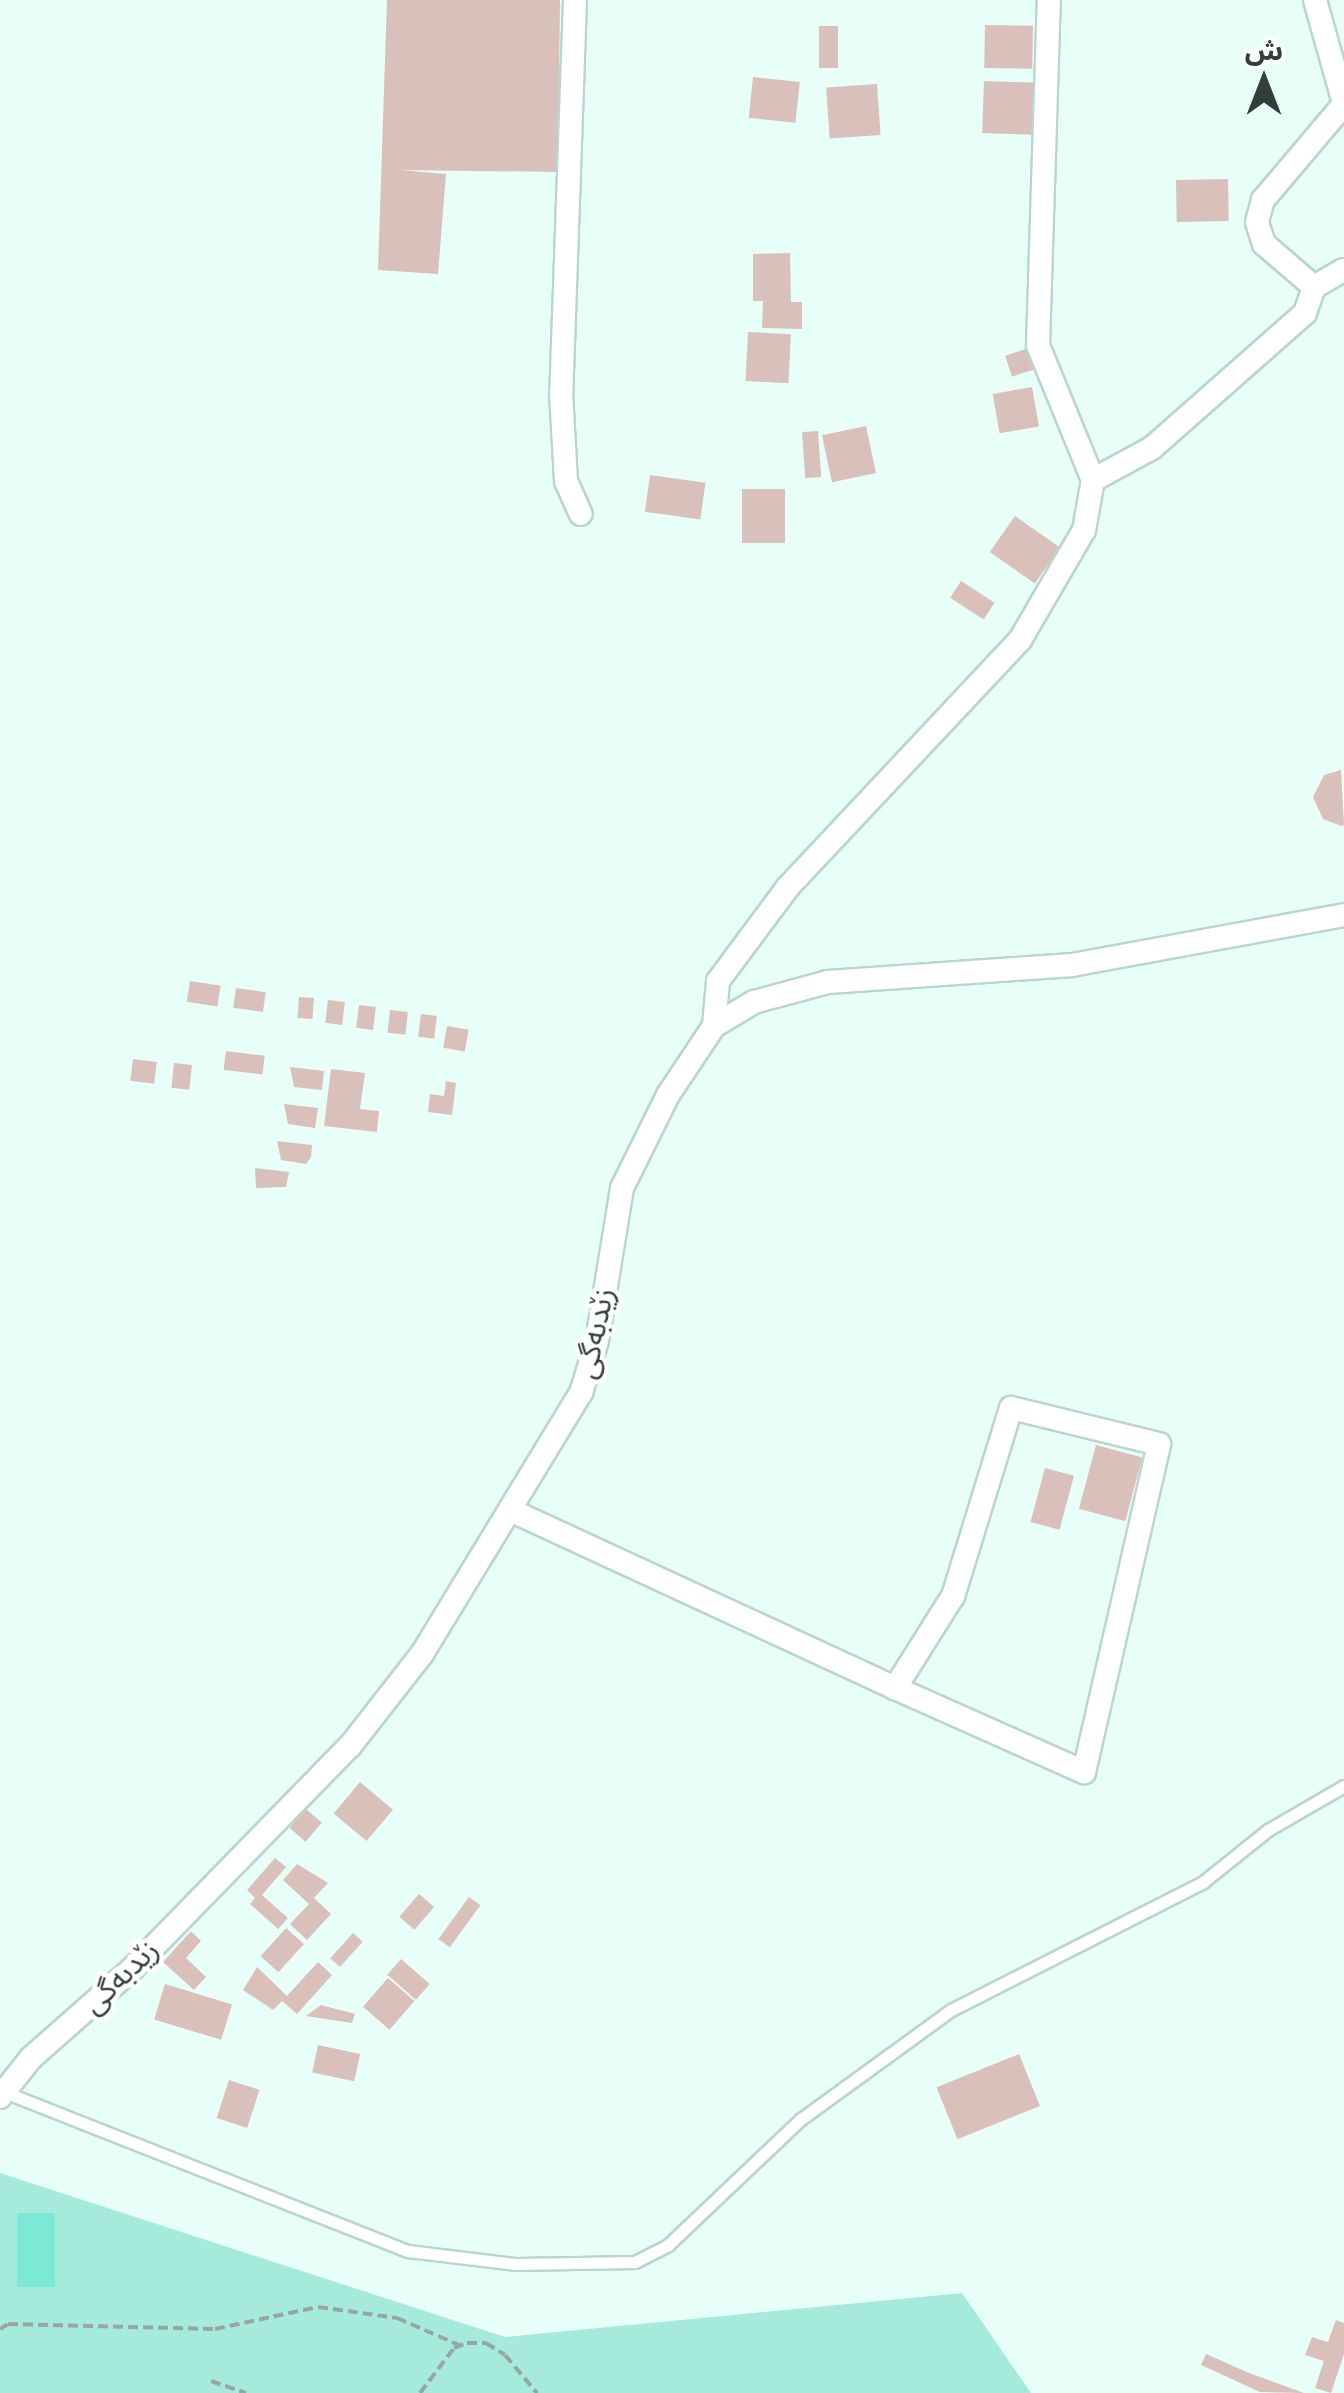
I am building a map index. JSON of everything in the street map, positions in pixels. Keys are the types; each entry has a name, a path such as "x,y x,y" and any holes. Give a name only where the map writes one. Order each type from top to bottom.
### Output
{"street":[{"path":"576,0 561,392 566,481 581,514"},
{"path":"714,1026 718,981 788,887 1020,640 1084,530 1092,480 1038,345 1049,0"},
{"path":"1314,288 1264,244 1257,222 1263,200 1344,103 1315,0"},
{"path":"1092,480 1152,448 1306,313 1314,288 1344,270"},
{"name":"زێدبەگی","path":"2,2094 370,1724 422,1654 570,1418 590,1368 629,1170 714,1026 754,1002 828,982 1072,965 1344,915"},
{"path":"510,1510 896,1688 1084,1772 1159,1444 1011,1408 953,1596 896,1688"}],"lane":[{"path":"2,2094 408,2251 516,2264 635,2262 668,2245 801,2119 951,2010 1202,1882 1268,1830 1344,1786"}],"path":[{"path":"0,2329 8,2324 215,2329 318,2307 397,2318 461,2346 496,2349 537,2393"},
{"path":"420,2393 461,2346"},
{"path":"211,2381 246,2393"}],"shaded area":[{"path":"0,2173 505,2337 962,2293 1031,2393 0,2393"},
{"path":"17,2213 55,2213 55,2287 17,2287"}],"building":[{"path":"387,0 560,0 558,172 400,170 446,174 438,274 378,270"},
{"path":"985,25 1033,26 1032,69 984,68"},
{"path":"819,26 838,26 838,68 819,68"},
{"path":"753,77 800,82 795,123 749,118"},
{"path":"984,81 1036,83 1034,135 982,133"},
{"path":"877,84 881,135 830,138 826,88"},
{"path":"1228,179 1229,221 1177,222 1176,180"},
{"path":"790,253 791,302 802,302 802,329 762,328 763,301 753,301 753,254"},
{"path":"748,332 791,334 788,383 745,381"},
{"path":"1029,348 1036,369 1012,377 1005,356"},
{"path":"1032,387 1039,426 1000,433 993,394"},
{"path":"866,426 876,473 832,482 822,435"},
{"path":"818,431 821,477 805,478 802,432"},
{"path":"650,475 705,483 700,519 645,512"},
{"path":"742,489 785,489 785,543 742,543"},
{"path":"1015,516 1060,548 1035,584 990,552"},
{"path":"961,581 995,603 984,620 950,598"},
{"path":"1341,770 1341,826 1323,819 1313,797 1324,775"},
{"path":"190,981 221,986 217,1007 187,1002"},
{"path":"236,988 266,992 263,1012 233,1008"},
{"path":"299,997 314,998 312,1019 298,1018"},
{"path":"328,1000 345,1002 342,1025 325,1023"},
{"path":"359,1005 376,1007 373,1030 356,1028"},
{"path":"390,1010 408,1012 405,1035 388,1033"},
{"path":"421,1014 437,1016 434,1039 418,1037"},
{"path":"447,1026 469,1030 465,1051 443,1048"},
{"path":"226,1051 265,1056 262,1075 224,1070"},
{"path":"133,1059 157,1062 154,1084 130,1081"},
{"path":"174,1063 192,1065 189,1090 171,1088"},
{"path":"290,1067 324,1071 322,1090 294,1087"},
{"path":"331,1069 365,1073 360,1109 379,1111 377,1132 324,1126"},
{"path":"446,1081 456,1083 452,1115 428,1112 430,1094 444,1096"},
{"path":"284,1104 318,1108 315,1128 288,1124"},
{"path":"277,1141 312,1145 311,1157 306,1164 281,1160"},
{"path":"255,1168 289,1172 286,1187 256,1188"},
{"path":"1096,1445 1142,1457 1125,1521 1079,1509"},
{"path":"1045,1468 1074,1476 1059,1530 1031,1522"},
{"path":"360,1782 393,1810 367,1841 334,1813"},
{"path":"306,1809 322,1823 305,1842 290,1828"},
{"path":"275,1858 286,1867 262,1895 288,1918 278,1929 250,1904 255,1898 247,1890"},
{"path":"297,1864 328,1883 314,1898 331,1914 307,1940 290,1924 309,1904 283,1880"},
{"path":"419,1894 434,1907 414,1930 399,1917"},
{"path":"469,1897 480,1905 450,1947 438,1939"},
{"path":"286,1928 304,1944 278,1972 261,1956"},
{"path":"191,1931 201,1941 186,1958 206,1977 194,1990 163,1962"},
{"path":"353,1933 363,1942 340,1967 330,1958"},
{"path":"401,1959 430,1984 416,2000 387,1975"},
{"path":"318,1962 332,1975 297,2014 282,2001 273,2010 243,1990 257,1967 287,1996"},
{"path":"388,1978 414,2001 389,2030 363,2007"},
{"path":"165,1984 232,2004 221,2040 154,2019"},
{"path":"321,2005 355,2014 352,2023 306,2016"},
{"path":"318,2045 360,2054 354,2081 312,2072"},
{"path":"1019,2054 1040,2106 957,2139 936,2087"},
{"path":"229,2080 259,2090 247,2128 217,2118"},
{"path":"1336,2320 1344,2323 1344,2354 1331,2393 1315,2388 1324,2361 1305,2355 1312,2337 1328,2342"},
{"path":"1206,2354 1304,2393 1260,2392 1201,2365"}]}
